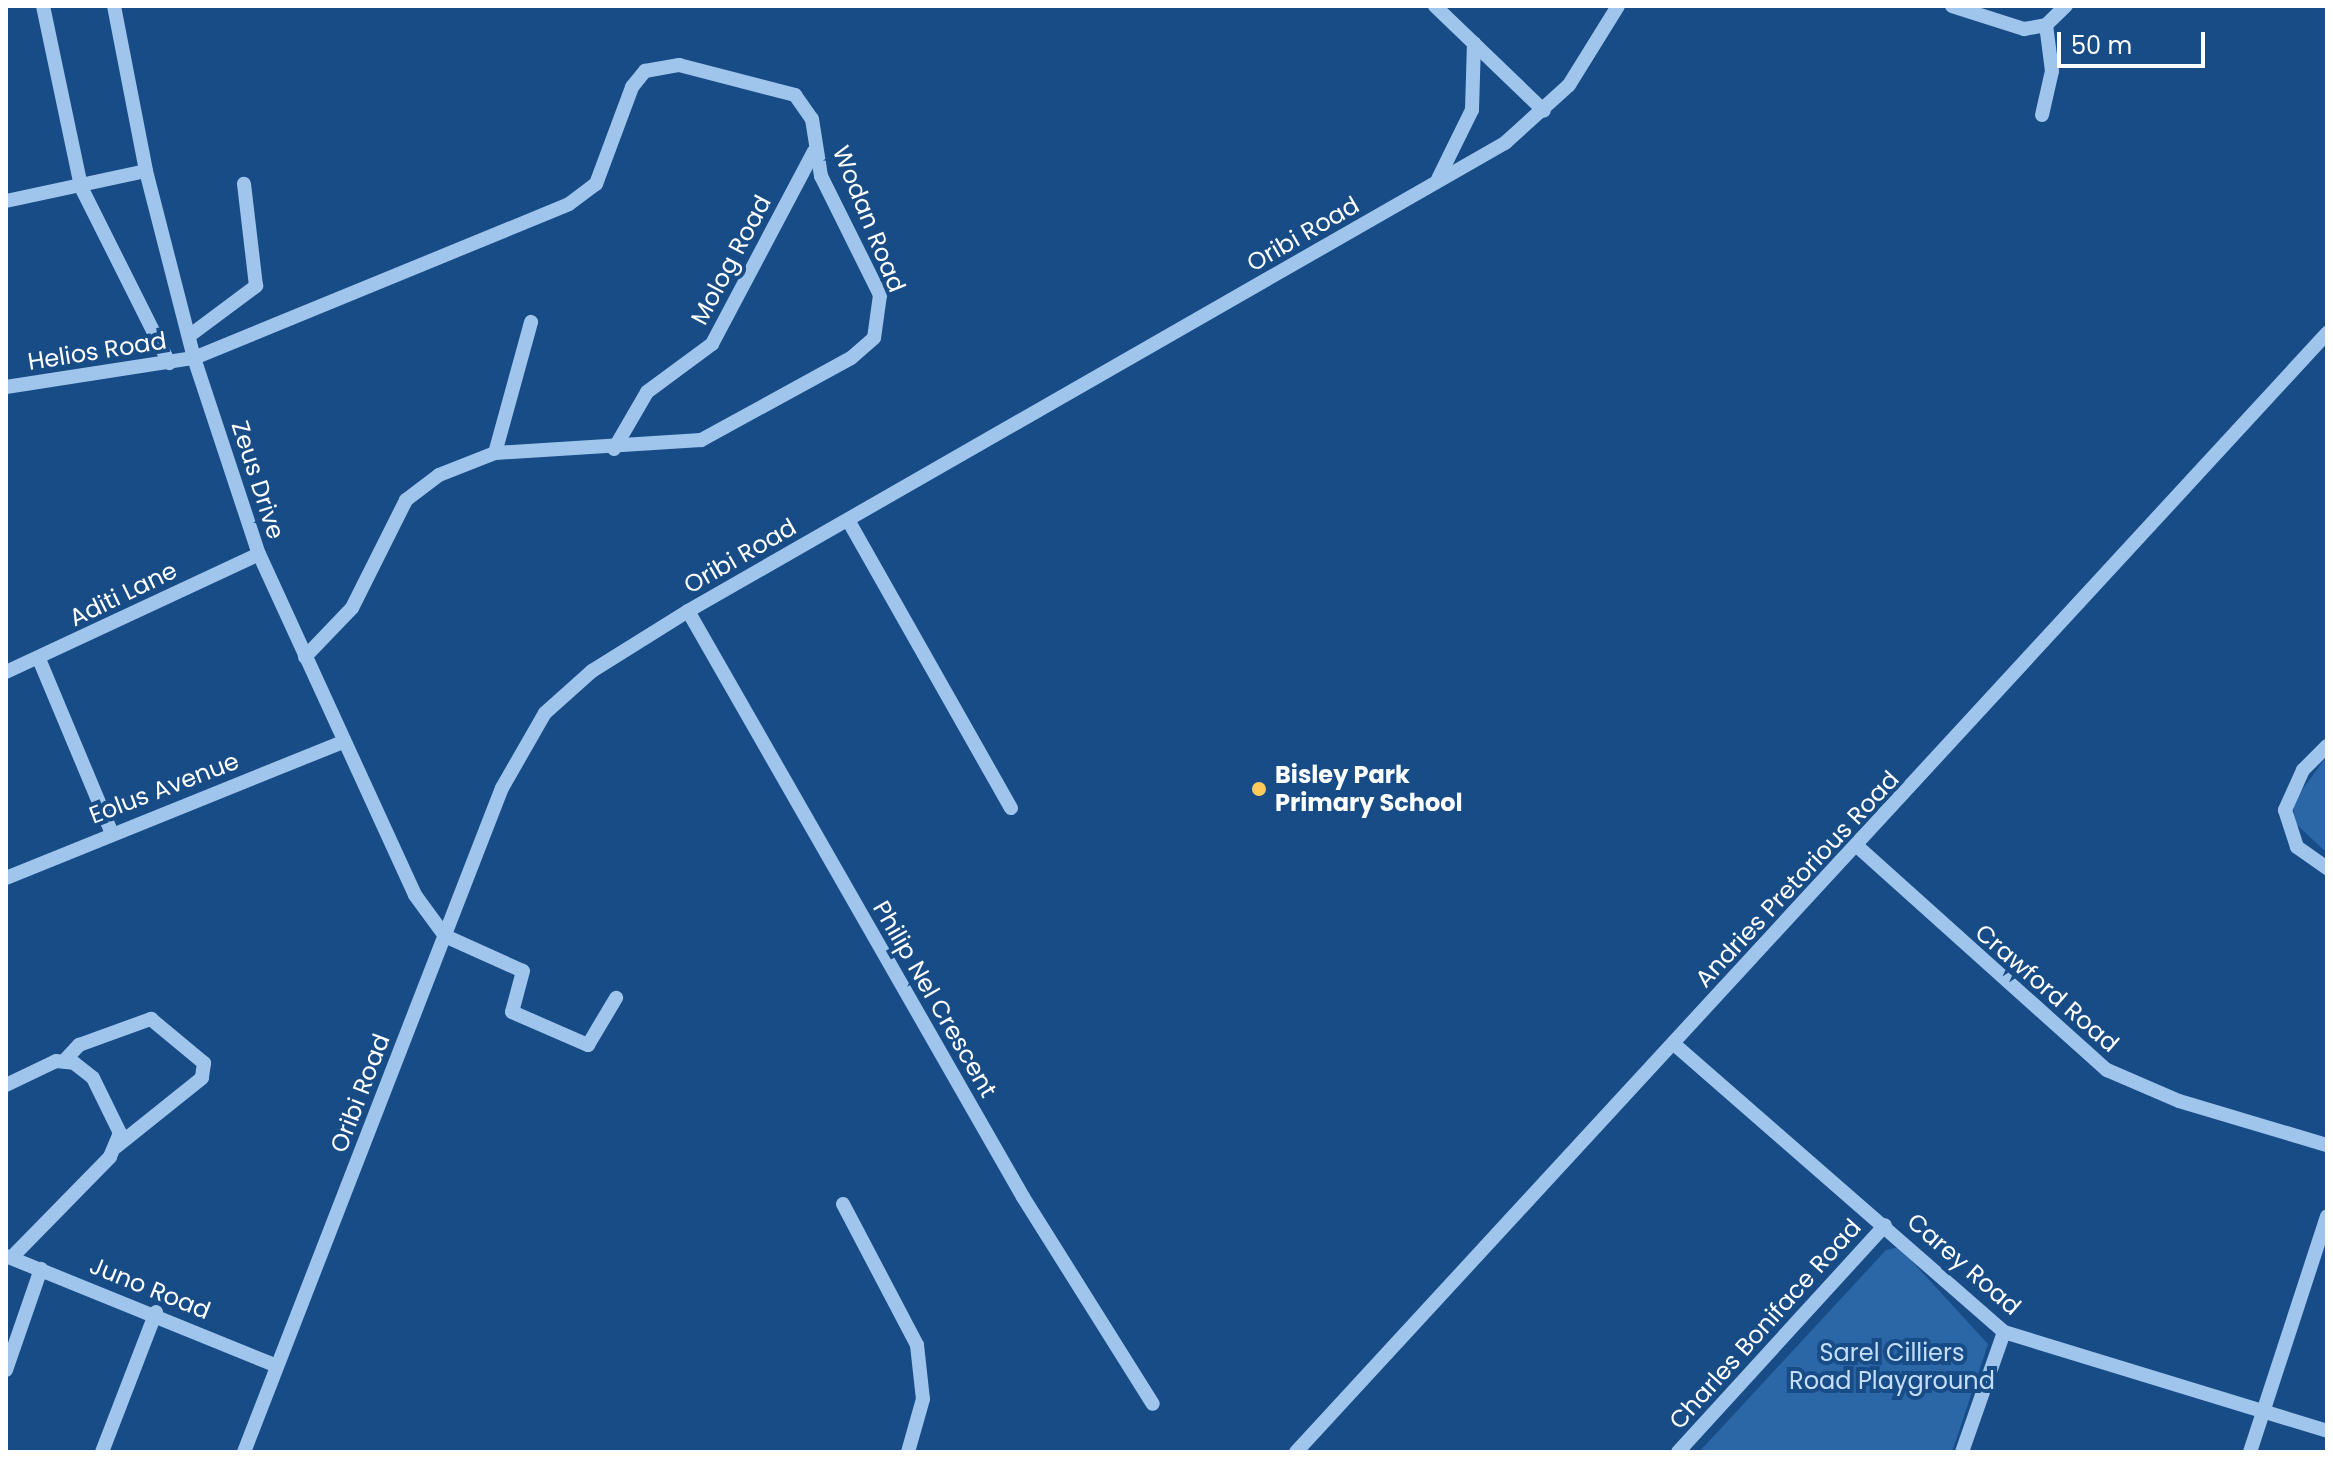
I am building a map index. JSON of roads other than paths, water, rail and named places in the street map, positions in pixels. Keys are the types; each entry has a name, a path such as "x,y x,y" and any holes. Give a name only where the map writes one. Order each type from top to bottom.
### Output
{"street":[{"path":"43,6 81,187 169,363"},
{"name":"Zeus Drive","path":"114,6 146,171 194,358 259,554 340,743 415,895 445,936"},
{"path":"1435,6 1544,111"},
{"name":"Oribi Road","path":"244,1452 445,936 529,733 592,671 688,611 1433,186 1544,111 1585,65 1618,6"},
{"path":"1952,6 1998,26 2046,25 2066,6"},
{"path":"2042,115 2051,86 2046,25"},
{"path":"1433,186 1472,110 1474,43"},
{"name":"Wodan Road","path":"194,358 587,195 645,71 679,65 785,91 809,110 814,151 880,295 874,338 726,431 682,445 495,453 439,475 406,500 352,608 305,657"},
{"name":"Molog Road","path":"614,449 647,392 712,344 814,151"},
{"path":"6,201 146,171"},
{"path":"189,336 256,286 244,184"},
{"path":"495,453 531,322"},
{"name":"Andries Pretorious Road","path":"1296,1452 2327,333"},
{"name":"Helios Road","path":"6,387 194,358"},
{"path":"848,520 1011,808"},
{"name":"Aditi Lane","path":"6,672 259,554"},
{"name":"Philip Nel Crescent","path":"688,611 1023,1197 1153,1404"},
{"path":"39,659 111,831"},
{"name":"Eolus Avenue","path":"6,878 111,831 340,743"},
{"path":"2327,746 2295,784 2285,823 2297,847 2327,868"},
{"name":"Crawford Road","path":"1857,846 2107,1070 2179,1101 2327,1145"},
{"path":"445,936 523,971 512,1012 588,1045 616,998"},
{"path":"6,1085 65,1060 79,1045 151,1019 204,1063 202,1078 116,1147 9,1257"},
{"name":"Carey Road","path":"1674,1044 2004,1332 2327,1431"},
{"path":"65,1060 93,1078 119,1123 116,1147"},
{"path":"843,1204 917,1345 923,1399 908,1452"},
{"path":"2250,1452 2327,1216"},
{"name":"Charles Boniface Road","path":"1678,1452 1885,1225"},
{"name":"Juno Road","path":"9,1257 156,1312 277,1366"},
{"path":"6,1370 41,1269"},
{"path":"102,1452 156,1312"},
{"path":"1962,1452 2004,1332"}],"place":[{"name":"Bisley Park Primary School","path":"1259,789"}],"park label":[{"name":"Sarel Cilliers Road Playground","path":"1892,1367"}]}
